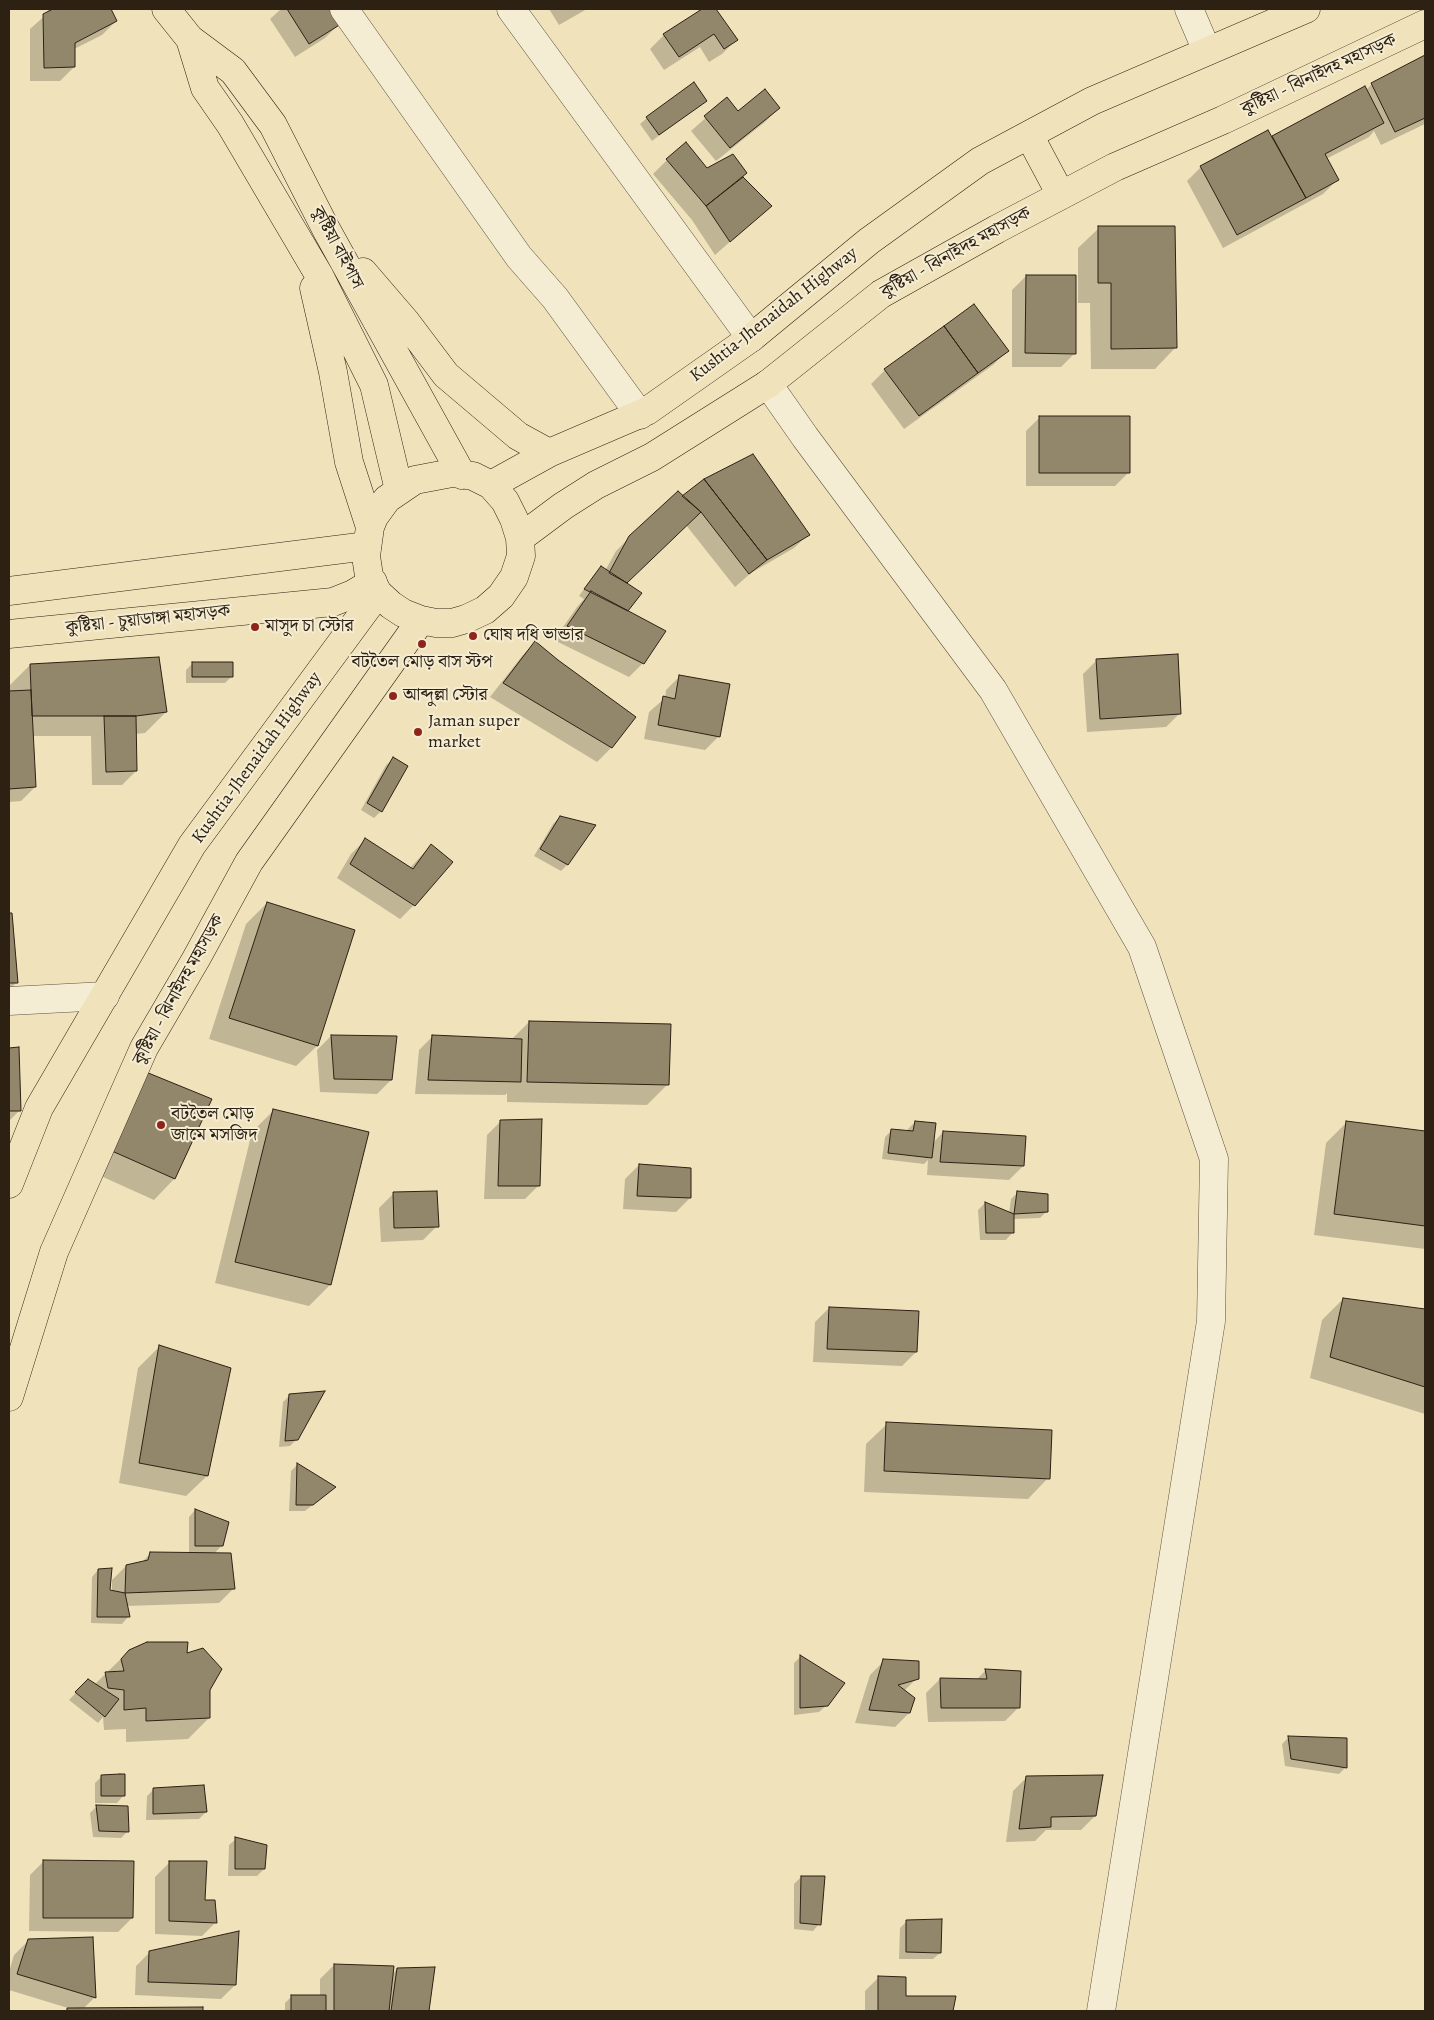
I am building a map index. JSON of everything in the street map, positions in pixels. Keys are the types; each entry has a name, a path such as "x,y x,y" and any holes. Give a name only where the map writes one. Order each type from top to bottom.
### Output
{"main road":[{"name":"কুষ্টিয়া বাইপাস","path":"166,9 190,39 233,71 273,125 326,229 462,475"},
{"path":"1061,195 1029,135 1092,101 1306,9"},
{"name":"কুষ্টিয়া - ঝিনাইদহ মহাসড়ক","path":"520,538 563,506 596,485 652,457 768,384 881,294 1114,167 1223,120 1425,24"},
{"name":"কুষ্টিয়া বাইপাস","path":"190,39 205,88 230,124 320,275 374,386 399,490"},
{"name":"Kushtia-Jhenaidah Highway","path":"492,485 549,453 643,413 751,338 869,240 980,161 1029,135"},
{"path":"280,207 316,290 349,462 368,537"},
{"path":"326,229 406,322 446,375 518,436 549,453"},
{"path":"452,473 473,476 492,485 505,501 514,519 520,538 521,556 514,578 501,596 485,610 452,623 436,623 421,620 391,605 376,588 369,576 366,556 368,537 374,517 387,499 399,490 415,480 433,475 452,473"},
{"path":"9,591 368,537"},
{"name":"Kushtia-Jhenaidah Highway","path":"105,996 192,845 376,588"},
{"name":"কুষ্টিয়া - চুয়াডাঙ্গা মহাসড়ক","path":"9,634 333,602 376,588"},
{"name":"কুষ্টিয়া - ঝিনাইদহ মহাসড়ক","path":"9,1397 54,1252 144,1048 196,959 249,862 421,620"},
{"path":"9,1184 39,1108 105,996"}],"street":[{"path":"344,9 519,257 555,298 643,413"},
{"path":"511,9 751,338"},
{"path":"1190,9 1207,51"},
{"path":"768,384 805,437 993,690 1142,947 1214,1159 1211,1321 1101,2011"},
{"path":"9,1001 105,996"}],"building":[{"path":"53,9 111,9 117,21 75,43 75,67 44,68 43,14"},
{"path":"287,9 331,9 341,24 309,44"},
{"path":"702,9 716,9 738,40 724,49 714,34 679,57 663,34"},
{"path":"1425,55 1425,118 1395,132 1371,83"},
{"path":"694,82 707,101 659,135 646,117"},
{"path":"1365,86 1384,123 1325,154 1339,180 1306,198 1272,136"},
{"path":"765,89 780,108 730,148 704,116 727,97 738,111"},
{"path":"1268,130 1306,198 1237,235 1200,166"},
{"path":"686,142 707,168 733,154 747,173 706,206 666,159"},
{"path":"743,177 772,206 730,242 706,206"},
{"path":"1098,226 1175,226 1177,348 1111,349 1111,283 1098,283"},
{"path":"1026,275 1076,275 1076,354 1025,353"},
{"path":"974,304 1009,351 978,373 944,326"},
{"path":"944,326 978,373 919,416 884,369"},
{"path":"1039,416 1130,416 1130,473 1039,473"},
{"path":"753,454 810,535 767,560 704,479"},
{"path":"704,479 767,560 749,574 701,512 682,496"},
{"path":"678,491 701,512 627,583 609,573 629,536"},
{"path":"601,566 642,593 628,611 584,589"},
{"path":"591,591 666,631 644,664 567,626"},
{"path":"535,641 636,717 612,748 503,683"},
{"path":"1178,654 1181,714 1100,719 1096,659"},
{"path":"159,657 167,712 136,716 32,716 30,664"},
{"path":"192,662 233,662 233,677 192,677"},
{"path":"679,675 730,684 720,737 658,725 663,696 675,699"},
{"path":"31,690 36,787 9,789 9,691"},
{"path":"104,716 136,716 137,771 106,772"},
{"path":"393,757 408,766 382,812 367,803"},
{"path":"560,816 596,825 568,865 540,849"},
{"path":"365,838 413,869 431,844 453,862 415,906 350,864"},
{"path":"267,902 355,930 318,1046 229,1018"},
{"path":"9,913 12,913 18,983 9,983"},
{"path":"529,1021 671,1024 669,1085 527,1082"},
{"path":"331,1035 397,1036 392,1080 334,1079"},
{"path":"432,1035 522,1039 521,1082 428,1080"},
{"path":"19,1047 21,1111 9,1111 9,1048"},
{"name":"বটতৈল মোড় জামে মসজিদ","path":"141,1070 212,1099 175,1179 112,1151"},
{"path":"273,1109 369,1132 331,1285 235,1262"},
{"path":"542,1119 540,1186 498,1186 500,1120"},
{"path":"915,1121 936,1123 932,1158 888,1153 891,1129 913,1131"},
{"path":"1346,1121 1425,1131 1425,1226 1334,1214"},
{"path":"943,1131 1026,1136 1024,1166 940,1162"},
{"path":"639,1164 691,1168 691,1198 637,1196"},
{"path":"437,1191 439,1227 394,1228 393,1192"},
{"path":"1017,1191 1048,1194 1048,1212 1014,1214"},
{"path":"985,1202 1014,1214 1014,1233 986,1233"},
{"path":"1343,1298 1425,1309 1425,1387 1330,1357"},
{"path":"829,1307 919,1311 917,1352 827,1349"},
{"path":"159,1345 231,1368 208,1476 139,1463"},
{"path":"325,1391 298,1440 285,1441 289,1394"},
{"path":"886,1422 1052,1430 1050,1479 884,1471"},
{"path":"297,1463 336,1487 313,1505 296,1505"},
{"path":"195,1509 229,1522 223,1546 195,1546"},
{"path":"150,1552 231,1553 235,1589 125,1593 126,1565 148,1560"},
{"path":"112,1568 110,1590 125,1593 130,1617 97,1617 98,1569"},
{"path":"147,1642 188,1642 187,1653 203,1648 222,1669 210,1690 210,1718 146,1721 146,1708 124,1710 124,1690 108,1688 105,1672 124,1671 121,1659 129,1650"},
{"path":"800,1655 845,1683 828,1706 800,1708"},
{"path":"883,1659 919,1661 919,1679 898,1685 915,1698 910,1713 869,1710"},
{"path":"985,1669 1021,1671 1020,1708 941,1708 940,1678 987,1679"},
{"path":"88,1679 119,1699 105,1717 75,1692"},
{"path":"1288,1736 1347,1738 1347,1768 1291,1759"},
{"path":"125,1774 125,1796 101,1796 101,1775"},
{"path":"1103,1775 1096,1816 1051,1817 1051,1827 1019,1829 1026,1776"},
{"path":"204,1785 207,1812 153,1814 153,1788"},
{"path":"96,1805 128,1806 129,1832 99,1831"},
{"path":"235,1837 267,1845 265,1869 235,1869"},
{"path":"43,1860 134,1861 133,1918 43,1918"},
{"path":"169,1861 207,1861 205,1900 215,1900 217,1923 169,1921"},
{"path":"801,1876 825,1876 821,1925 800,1923"},
{"path":"942,1919 941,1953 906,1952 906,1920"},
{"path":"239,1931 236,1985 148,1982 149,1951"},
{"path":"93,1937 96,1998 17,1974 28,1939"},
{"path":"334,1964 394,1966 389,2011 334,2011"},
{"path":"435,1967 429,2011 391,2011 397,1968"},
{"path":"878,1976 906,1977 906,1996 956,1996 953,2011 878,2011"},
{"path":"291,1995 326,1995 326,2011 291,2011"},
{"path":"203,2007 203,2011 67,2011 67,2008"}],"place":[{"name":"মাসুদ চা স্টোর","path":"255,627"},
{"name":"ঘোষ দধি ভান্ডার","path":"473,636"},
{"name":"বটতৈল মোড় বাস স্টপ","path":"422,644"},
{"name":"আব্দুল্লা স্টোর","path":"393,696"},
{"name":"Jaman super market","path":"418,732"},
{"name":"বটতৈল মোড় জামে মসজিদ","path":"161,1125"}]}
